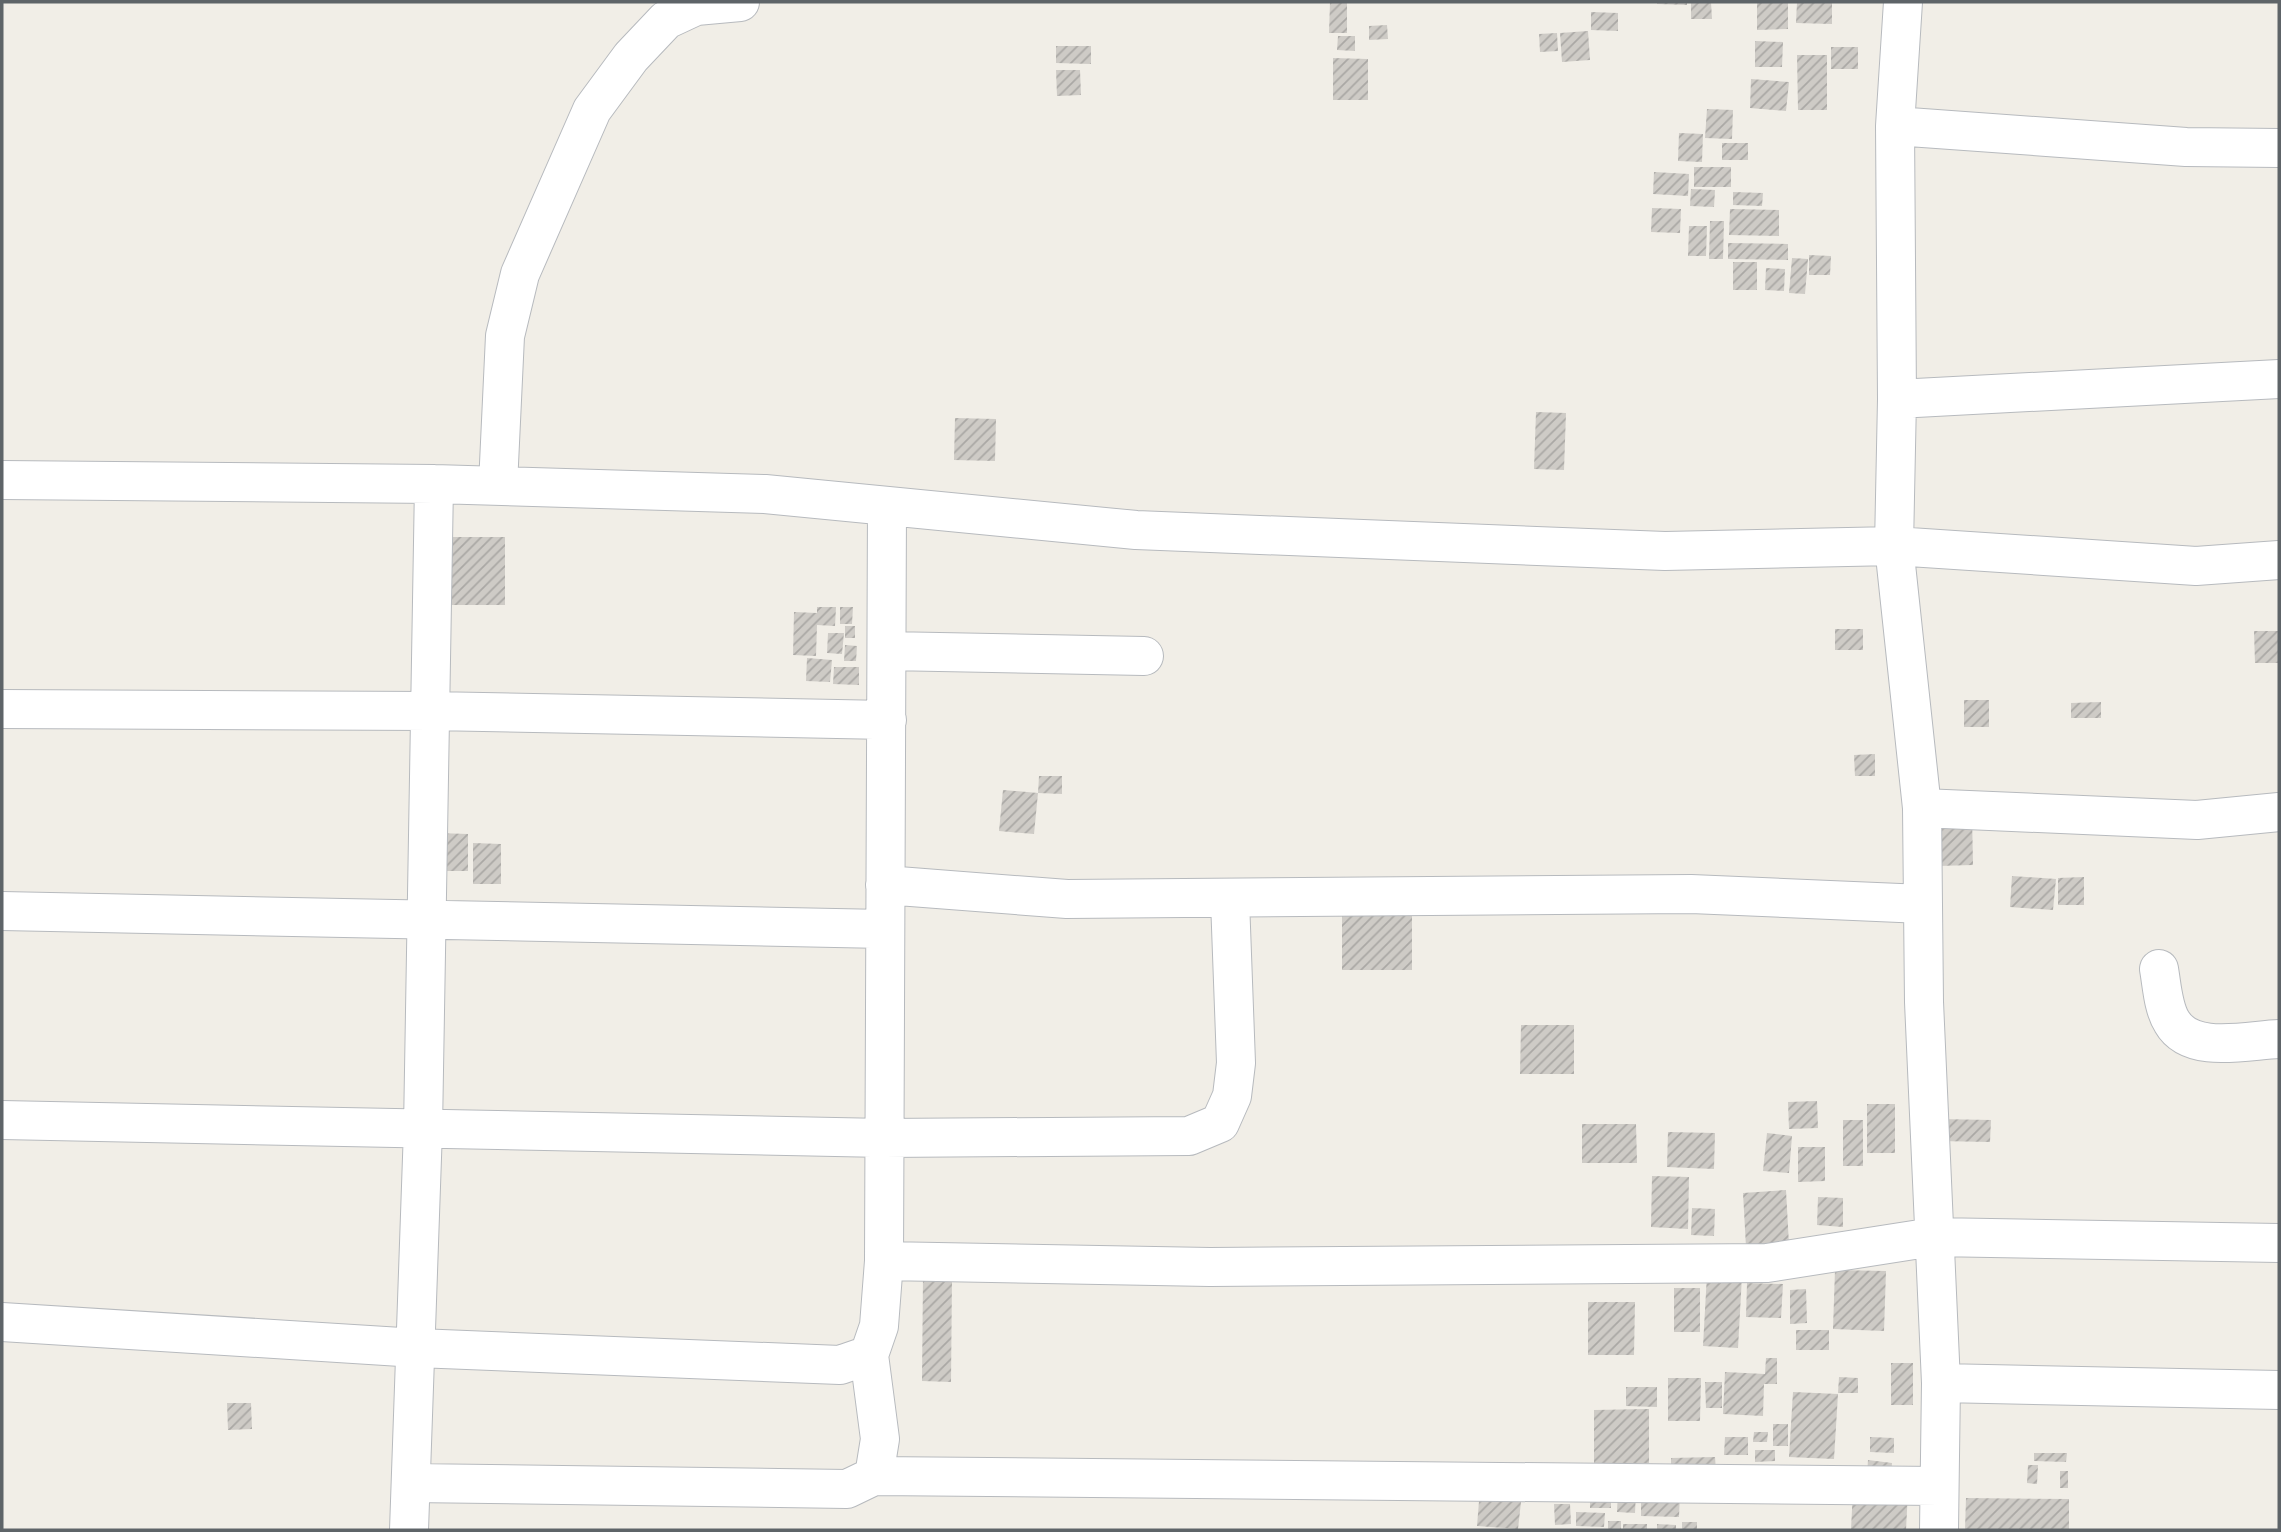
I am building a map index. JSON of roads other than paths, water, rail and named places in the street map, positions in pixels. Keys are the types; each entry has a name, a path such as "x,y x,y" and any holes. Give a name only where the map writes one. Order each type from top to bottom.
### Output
{"street":[{"path":"498,485 505,336 520,274 592,110 631,57 666,20 696,6 740,2"},
{"path":"1903,2 1895,126 1898,399 1894,546 1922,808 1933,1237 1941,1383 1939,1530"},
{"path":"1895,126 2186,148 2279,148"},
{"path":"1898,399 2279,379"},
{"path":"2,480 498,485 765,494 1136,530 1665,551 1894,546 2196,566 2279,561"},
{"path":"409,1530 423,1129 434,484"},
{"path":"874,1476 880,1439 869,1355 879,1326 884,1261 887,507"},
{"path":"887,651 1144,656"},
{"path":"2,709 430,711 887,720"},
{"path":"1922,808 2197,820 2279,812"},
{"path":"885,885 1067,899 1230,900 1692,894 1923,904"},
{"path":"2,1121 884,1138 1189,1136 1220,1123 1232,1096 1236,1063 1230,900"},
{"path":"2,911 884,929"},
{"path":"2159,970 2172,1023 2189,1038 2204,1042 2279,1039"},
{"path":"884,1261 1210,1267 1767,1263 1933,1237 2279,1243"},
{"path":"2,1322 416,1348 840,1365 869,1355"},
{"path":"1941,1383 2279,1390"},
{"path":"411,1483 848,1489 874,1476 1938,1486"}]}
